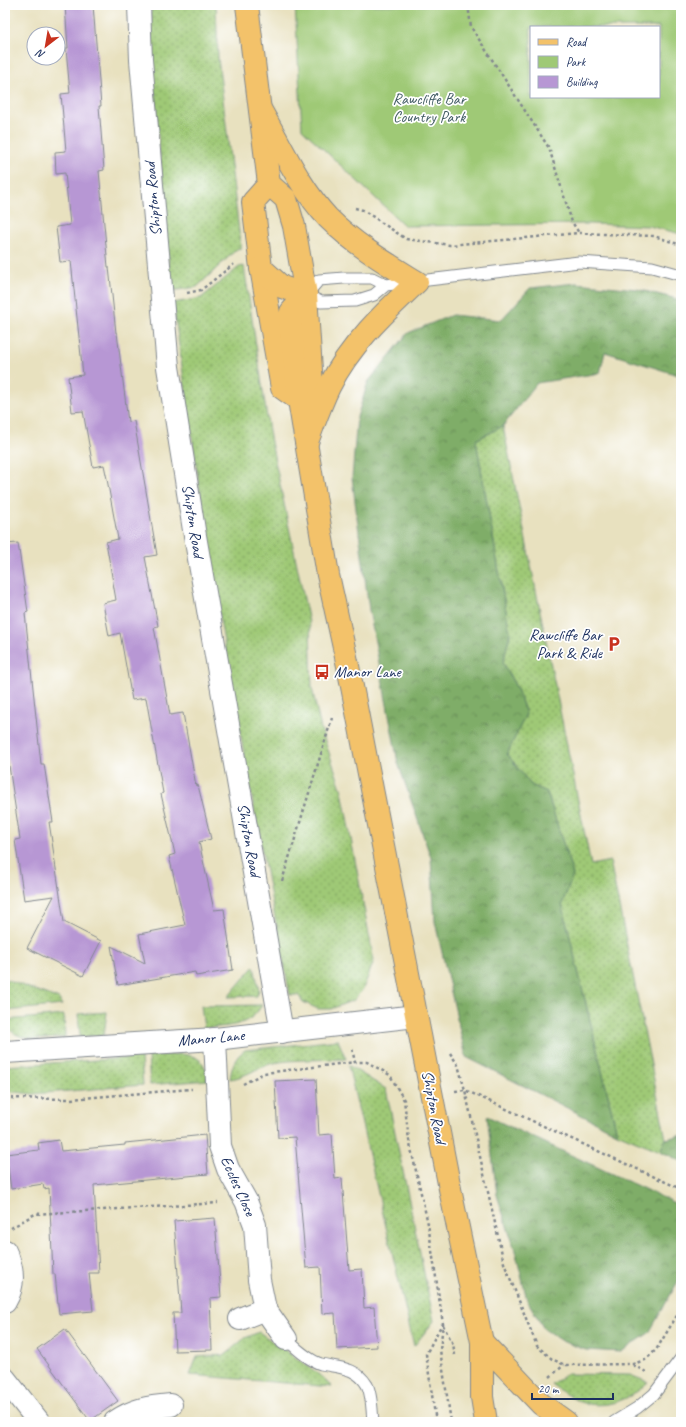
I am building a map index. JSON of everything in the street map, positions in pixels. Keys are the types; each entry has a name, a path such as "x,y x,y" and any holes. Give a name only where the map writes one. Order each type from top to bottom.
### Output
{"main road":[{"path":"247,5 269,184 286,199 294,226 306,295 312,385 299,400 282,388 261,268 253,202 269,184"},
{"path":"260,109 307,190 327,217 343,232 378,258 417,282 390,307 352,351 329,387 307,442"},
{"path":"261,268 282,287 306,295"},
{"name":"Shipton Road","path":"299,400 328,575 350,673 416,1016 482,1342 482,1397 486,1422"},
{"path":"482,1342 541,1404 566,1422"}],"street":[{"name":"Shipton Road","path":"139,5 141,68 168,367 194,530 282,1032"},
{"name":"Manor Lane","path":"5,1052 215,1038 282,1032 416,1016"},
{"name":"Eccles Close","path":"215,1038 220,1146 228,1169 246,1201 255,1225 259,1280 265,1309 286,1339"},
{"path":"5,1251 13,1276 11,1292 5,1302"},
{"path":"240,1319 265,1309"},
{"path":"5,1379 39,1422"},
{"path":"115,1422 125,1414 144,1407 171,1405"}],"lane":[{"path":"386,285 374,295 355,301 320,302 306,295 319,280 372,278 386,285 579,262 652,267 681,275"},
{"path":"286,1339 299,1351 320,1364 342,1367 358,1373 368,1386 373,1422"},
{"path":"614,1422 638,1408 654,1394 681,1358"}],"path":[{"path":"468,5 471,27 549,148 572,222 579,233"},
{"path":"363,210 406,239 450,245 579,233 654,236 681,245"},
{"path":"161,297 201,290 237,262"},
{"path":"280,889 334,710"},
{"path":"390,1075 404,1100 408,1140 428,1224 443,1324 440,1350 451,1422"},
{"path":"681,1189 465,1090 504,1263 537,1346 552,1359 565,1365 633,1364 646,1360 656,1350 681,1309"},
{"path":"10,1229 16,1224 35,1214 246,1201"},
{"path":"436,1422 426,1354 443,1324"}],"green space":[{"path":"151,5 216,5 218,58 241,248 237,249 197,287 171,291 152,58"},
{"name":"Rawcliffe Bar Country Park","path":"295,5 681,5 681,234 649,226 591,224 405,226 302,129"},
{"path":"244,266 270,437 310,627 312,688 321,729 342,791 374,961 363,989 354,1000 331,1009 318,1009 303,1002 298,995 290,995 255,815 211,569 173,303 201,298 239,267"},
{"path":"576,283 637,289 681,300 681,376 605,352 600,373 537,383 503,426 476,440 510,634 503,663 517,689 526,714 507,754 531,785 547,792 573,875 562,904 617,1133 466,1057 435,922 431,858 398,763 369,610 352,478 357,417 368,382 408,333 452,315 501,320 530,288"},
{"path":"503,426 591,865 610,861 666,1139 660,1151 617,1133 562,904 573,875 547,792 531,785 507,754 526,714 517,689 503,663 510,634 476,440"},
{"path":"254,966 259,990 257,996 228,997"},
{"path":"5,979 59,999 62,1005 7,1011"},
{"path":"262,1005 257,1013 244,1022 229,1026 204,1028 201,1006"},
{"path":"107,1012 104,1035 80,1037 78,1014"},
{"path":"64,1015 65,1037 40,1039 25,1038 11,1031 5,1025 5,1020"},
{"path":"338,1040 346,1059 300,1060 274,1063 230,1079 234,1063 238,1056 245,1050"},
{"path":"180,1054 197,1058 205,1068 208,1080 150,1085 148,1056"},
{"path":"141,1057 143,1085 33,1094 5,1091 5,1066"},
{"path":"348,1065 386,1089 434,1321 414,1346"},
{"path":"487,1116 681,1206 681,1276 649,1333 621,1352 586,1350 564,1342 544,1329 527,1300 516,1254 497,1195"},
{"path":"681,1135 681,1161 660,1151 666,1139"},
{"path":"259,1332 316,1372 332,1387 190,1375 197,1357 224,1355 245,1338"},
{"path":"567,1374 630,1375 648,1382 627,1398 601,1405 592,1405 583,1403 567,1395 551,1384"}],"building":[{"path":"65,5 93,5 101,106 99,106 104,170 99,171 108,267 128,422 134,421 157,555 145,557 158,626 154,627 170,715 183,713 196,786 198,785 211,839 199,842 214,910 224,909 233,970 196,976 195,972 118,985 111,946 145,963 139,934 185,925 169,856 175,854 161,794 163,793 146,698 132,700 120,633 109,636 103,603 116,600 106,542 118,539 104,465 93,467 83,411 72,412 68,377 83,375 71,261 60,262 56,227 70,225 65,173 56,174 55,152 66,151 61,94 70,93 66,48 68,48"},
{"path":"18,543 28,612 25,613 41,764 44,764 53,822 49,822 64,922 101,941 83,976 27,948 54,896 24,900 15,840 20,839 5,739 5,544"},
{"path":"316,1079 319,1135 332,1134 335,1179 342,1178 349,1270 362,1269 364,1308 374,1307 377,1347 337,1349 335,1313 322,1314 320,1267 306,1268 295,1137 278,1138 275,1081"},
{"path":"205,1135 208,1174 94,1185 99,1273 89,1273 93,1311 59,1314 55,1274 53,1274 49,1188 44,1189 43,1184 11,1189 6,1154 39,1150 38,1143 59,1140 61,1151"},
{"path":"215,1218 221,1297 210,1298 212,1350 175,1351 173,1313 181,1313 174,1221"},
{"path":"65,1329 118,1401 90,1421 37,1349"}],"place":[{"name":"Rawcliffe Bar Park & Ride","path":"614,644"},
{"name":"Manor Lane","path":"322,672"}]}
